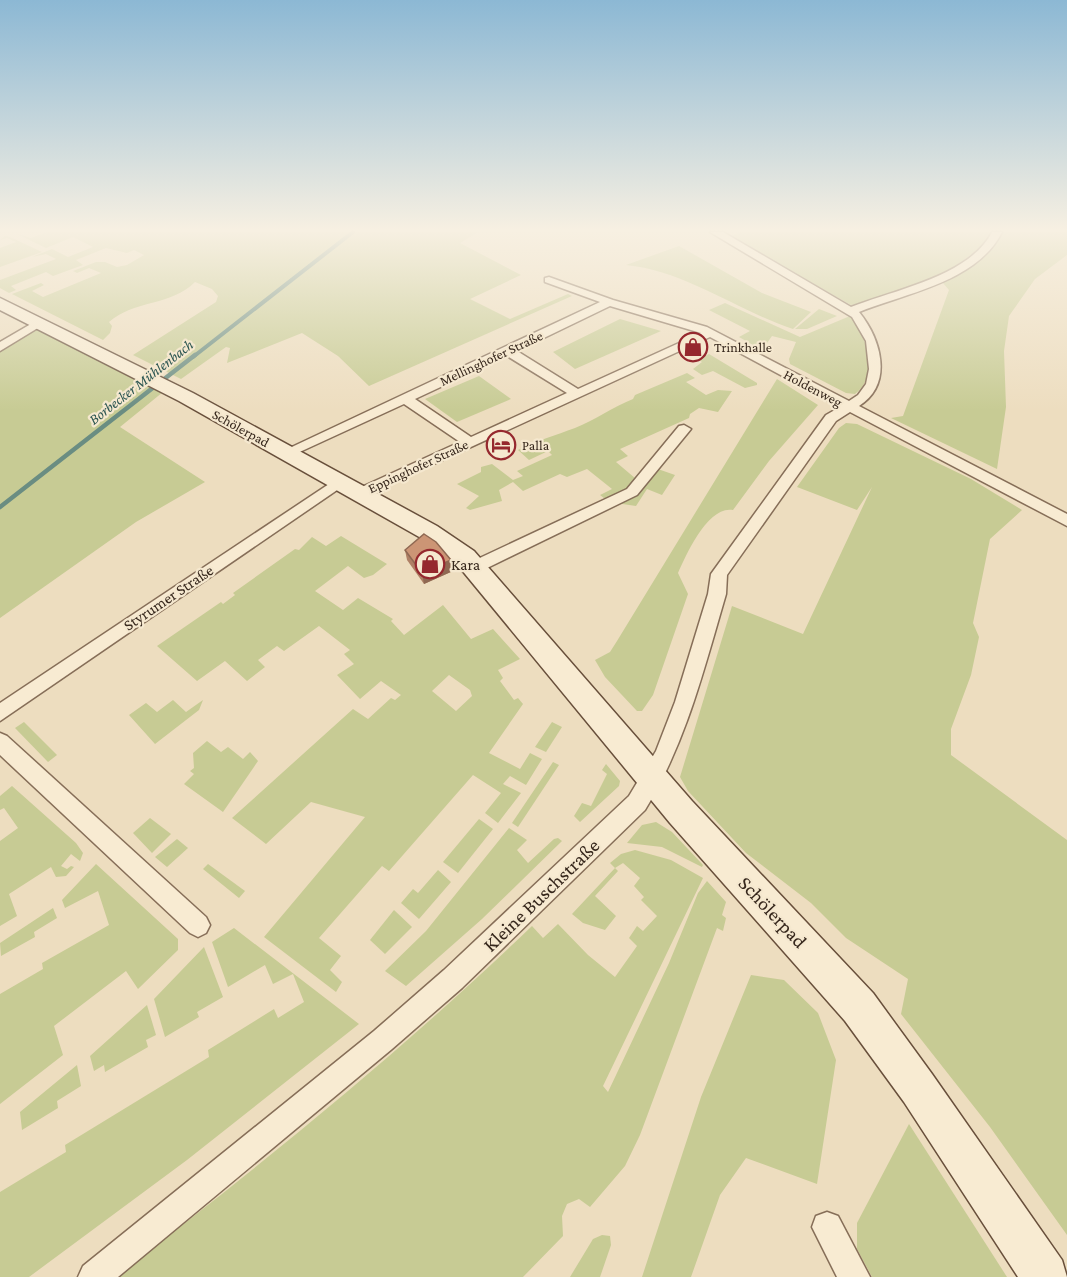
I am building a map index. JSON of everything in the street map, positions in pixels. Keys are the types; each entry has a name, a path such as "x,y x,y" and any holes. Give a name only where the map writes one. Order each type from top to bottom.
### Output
{"street":[{"name":"Holdenweg","path":"581,292 609,302 678,320 710,333 1067,521"},
{"path":"818,292 852,311 909,292"},
{"name":"Mellinghofer Straße","path":"286,453 609,302"},
{"name":"Schölerpad","path":"0,303 146,377 286,453 444,542 475,567 653,780 859,1007 918,1088 1045,1277"},
{"name":"Kleine Buschstraße","path":"94,1277 374,1047 453,979 637,803 653,780 672,735 717,594 719,574 831,418 863,398 872,384 875,369 872,341 852,311"},
{"path":"0,347 40,323"},
{"name":"Eppinghofer Straße","path":"348,489 469,442 710,333"},
{"path":"508,351 576,393"},
{"path":"405,398 469,442"},
{"path":"475,567 508,549 632,492 684,429"},
{"name":"Styrumer Straße","path":"0,713 348,489"},
{"path":"0,742 198,925"},
{"path":"827,1227 854,1277"}],"green space":[{"path":"33,292 43,297 56,292 182,292 119,315 109,322 112,326 110,333 103,340 12,294"},
{"path":"214,292 486,292 470,299 510,319 568,294 572,296 369,386 338,356 302,333 227,363 230,348 226,347 181,379 133,355 216,302 218,296"},
{"path":"709,292 760,292 811,312 793,329"},
{"path":"827,292 903,292 869,302 851,305"},
{"path":"948,292 1026,292 1009,316 1004,351 1006,407 997,469 891,418 903,416"},
{"path":"725,303 800,337 850,316 866,344 869,366 863,386 855,394 846,393 790,364 789,359 796,342 772,336 762,350 739,337 750,331 709,310"},
{"path":"819,309 837,316 807,329 795,329"},
{"path":"620,319 661,331 575,369 553,352"},
{"path":"44,324 163,392 120,427 205,482 136,522 0,618 0,352"},
{"path":"709,354 757,385 745,388 713,371 702,375 693,369 702,362 698,359"},
{"path":"687,373 695,378 686,382 706,395 718,390 732,391 718,412 699,408 690,414 689,418 620,449 628,456 616,462 642,484 655,468 675,475 662,495 647,489 636,506 609,502 600,495 612,489 587,469 567,477 560,474 523,491 513,482 499,490 502,501 470,510 466,508 479,496 457,484 481,472 481,467 492,464 513,480 523,476 517,471 552,455 548,451 529,460 518,450 582,425 633,399 635,395"},
{"path":"479,376 511,399 457,422 425,399"},
{"path":"777,379 818,405 769,461 733,510 715,515 692,544 678,573 688,594 653,695 642,711 637,711 605,677 595,660 610,652"},
{"path":"846,423 857,424 971,479 1022,510 990,539 973,623 979,637 971,675 951,729 951,755 1067,840 1067,1235 990,1127 901,1014 908,979 846,938 811,903 746,853 688,791 680,777 732,606 803,634 872,487 857,510 797,487 839,428"},
{"path":"341,536 387,564 373,575 364,578 348,566 315,591 343,610 358,598 393,619 391,621 404,635 443,605 471,639 493,629 520,659 498,670 503,678 500,681 514,700 518,698 523,704 489,753 520,769 530,753 542,759 526,785 510,776 503,784 521,793 498,823 485,813 501,793 473,775 389,871 382,866 319,938 341,956 330,970 342,982 336,992 264,937 365,817 311,802 266,844 232,818 353,709 368,719 391,698 395,700 401,695 381,681 360,699 337,675 354,664 344,654 350,650 319,626 284,651 277,646 258,660 265,667 247,681 225,661 197,681 157,646 221,602 223,604 235,595 233,593 295,549 299,550 312,537 326,546","holes":["449,675 470,690 472,696 456,711 432,691"]},
{"path":"173,700 186,712 203,700 199,710 155,744 129,715 146,703 157,712"},
{"path":"24,722 57,755 48,762 15,728"},
{"path":"552,722 562,727 546,752 535,747"},
{"path":"207,741 221,752 228,747 243,759 250,752 258,761 223,812 184,784 194,774 190,771 194,768 193,753"},
{"path":"553,762 559,765 518,827 512,823"},
{"path":"606,764 620,781 619,786 580,822 574,816 582,803 591,806 607,774 602,770"},
{"path":"12,786 76,843 83,853 80,861 71,854 61,866 67,869 74,867 66,876 56,877 51,867 9,894 17,916 0,926 0,841 18,828 4,808 0,810 0,796"},
{"path":"150,818 171,834 152,853 133,833"},
{"path":"479,819 493,829 458,873 443,862"},
{"path":"656,822 672,832 703,865 702,867 662,847 627,843 642,825"},
{"path":"509,828 527,840 517,850 528,863 554,839 558,838 562,841 482,919 406,986 385,971 426,931"},
{"path":"177,839 188,848 167,867 155,857"},
{"path":"635,850 671,860 703,878 603,1086 608,1092 669,963 698,893 707,881 726,902 722,915 726,918 723,931 717,928 640,1135 625,1166 590,1207 579,1199 567,1204 562,1216 563,1236 523,1277 115,1277 328,1108 432,1019 532,926 543,938 558,924 588,955 615,977 637,946 629,938 637,926 643,931 657,916 641,900 644,897 634,886 640,878 623,863 615,868 610,863 621,854"},
{"path":"96,864 178,939 178,950 138,989 126,971 54,1026 63,1055 0,1104 0,994 43,969 42,963 109,925 98,891 65,908 62,900"},
{"path":"208,864 245,891 239,898 203,869"},
{"path":"615,868 618,871 595,896 616,916 605,930 583,923 572,914"},
{"path":"438,870 451,882 419,919 401,903 413,889 418,893"},
{"path":"53,908 57,918 34,932 35,937 1,956 0,943"},
{"path":"394,910 412,927 385,954 370,940"},
{"path":"234,928 359,1024 187,1160 29,1277 0,1277 0,1192 66,1152 65,1145 209,1057 208,1050 274,1009 278,1018 304,1002 293,974 273,984 265,965 228,987 212,942"},
{"path":"204,947 223,997 197,1012 199,1017 165,1037 154,999"},
{"path":"751,975 784,980 818,1013 836,1060 817,1184 746,1158 720,1195 691,1277 642,1277 701,1097"},
{"path":"147,1005 156,1035 146,1040 148,1047 105,1072 104,1065 94,1071 90,1056"},
{"path":"77,1065 81,1086 57,1101 58,1108 22,1130 20,1112"},
{"path":"909,1124 1007,1277 872,1277 857,1249 857,1223"},
{"path":"602,1235 610,1236 611,1245 600,1277 570,1277 593,1239"}],"building":[{"path":"424,534 436,542 451,560 422,573 405,550"}],"waterway":[{"name":"Borbecker Mühlenbach","path":"193,357 277,292"},
{"name":"Borbecker Mühlenbach","path":"0,507 195,355"}],"place":[{"name":"Trinkhalle","path":"693,347"},
{"name":"Palla","path":"501,445"},
{"name":"Kara","path":"430,564"}]}
